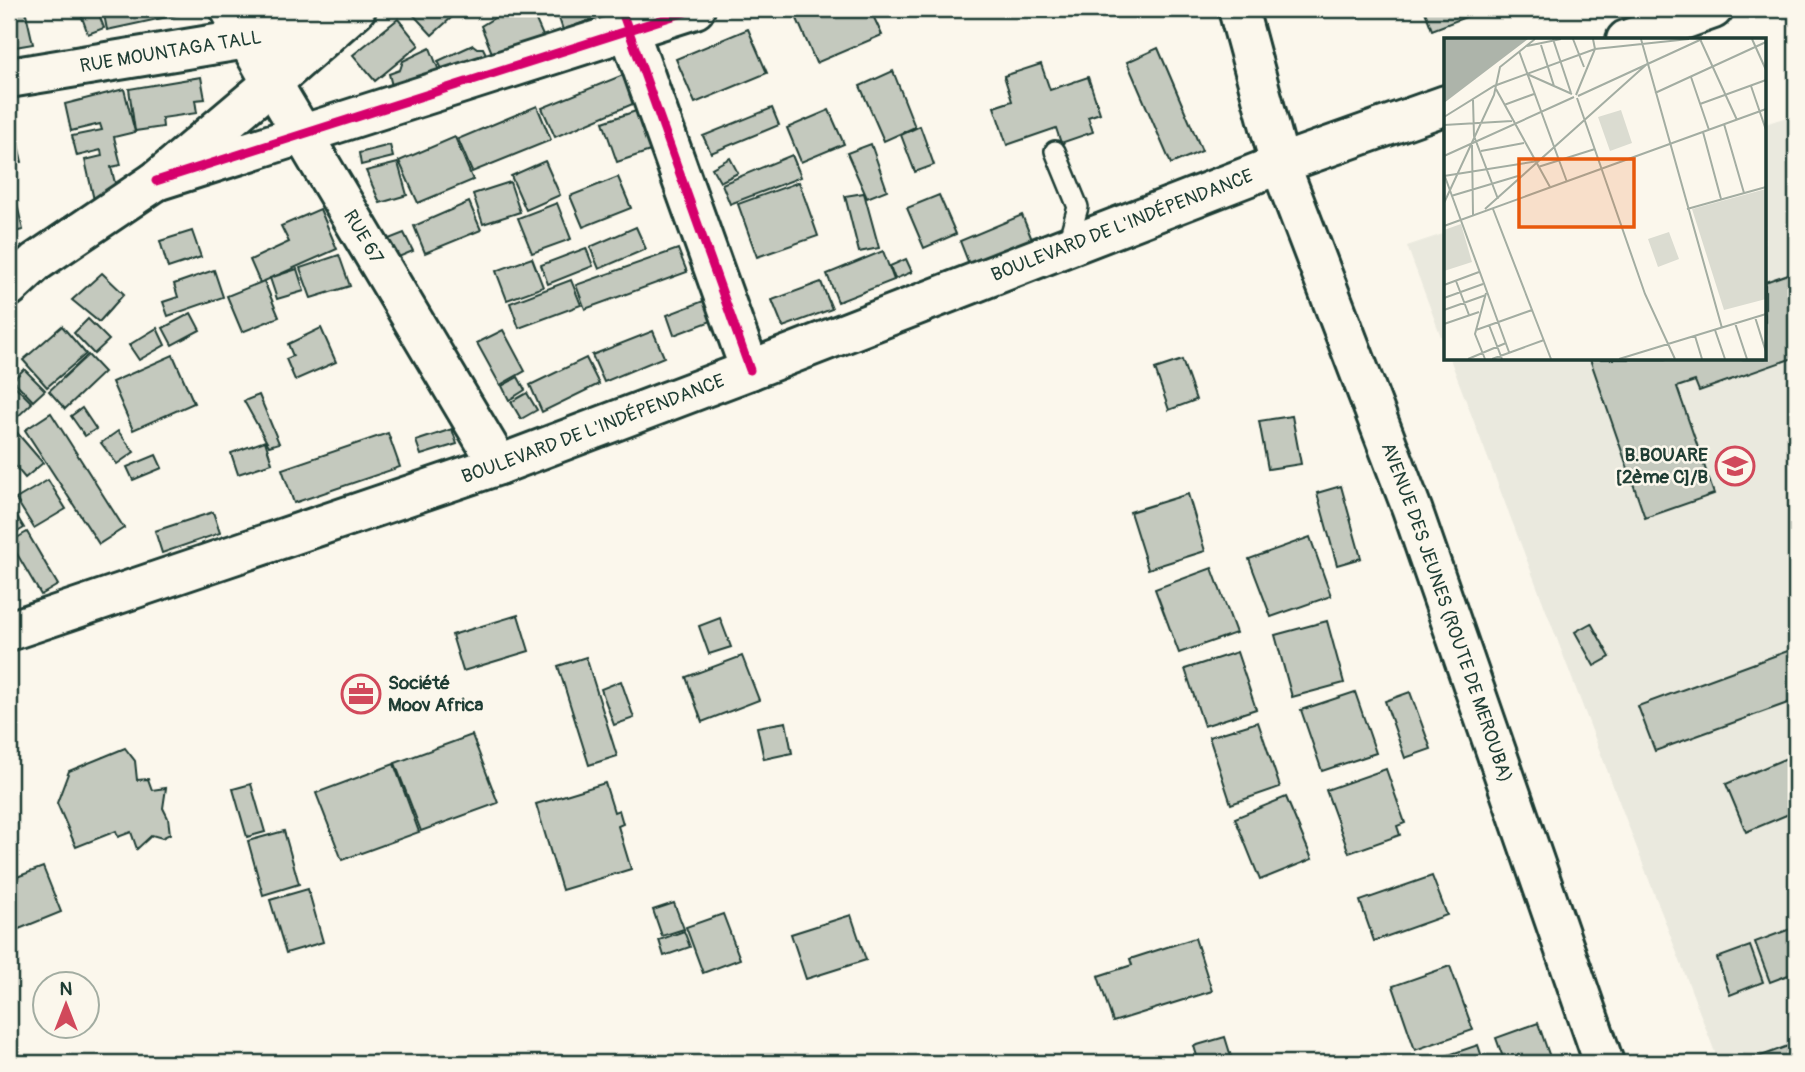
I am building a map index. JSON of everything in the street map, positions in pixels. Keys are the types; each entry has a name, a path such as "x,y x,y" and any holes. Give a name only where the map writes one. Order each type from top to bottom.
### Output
{"main road":[{"path":"156,181 303,134 625,19 695,9"},
{"name":"AVENUE DES JEUNES (ROUTE DE MEROUBA)","path":"1238,9 1280,164 1412,509 1604,1063"},
{"path":"1632,38 1713,9"},
{"path":"18,273 156,181 345,18"},
{"name":"RUE MOUNTAGA TALL","path":"9,78 238,24 345,18"},
{"path":"625,19 750,370"},
{"name":"RUE 67","path":"238,24 499,465"},
{"name":"BOULEVARD DE L'INDÉPENDANCE","path":"9,631 499,465 1280,164 1444,106"}],"lane":[{"path":"1055,152 1078,207 1067,246"}],"shaded area":[{"path":"1796,114 1796,1063 1719,1063 1450,360 1766,360 1766,124"},
{"path":"1444,234 1444,345 1407,246"}],"building":[{"path":"25,9 33,44 9,48 9,30 12,29 9,13"},
{"path":"79,9 97,9 104,28 88,34"},
{"path":"103,9 195,9 195,11 107,30"},
{"path":"461,9 432,35 409,10"},
{"path":"509,9 531,9 544,38 494,58 481,26"},
{"path":"556,9 595,9 598,17 563,30"},
{"path":"807,9 870,9 882,35 816,63 795,14"},
{"path":"1424,9 1474,9 1476,13 1432,30"},
{"path":"398,19 419,45 375,81 353,55"},
{"path":"748,29 767,73 695,103 676,59"},
{"path":"473,45 483,48 489,60 446,77 438,61"},
{"path":"430,48 441,76 394,94 389,74 400,70 403,61"},
{"path":"1158,48 1202,151 1171,164 1127,62"},
{"path":"1041,64 1050,90 1088,77 1100,113 1088,117 1093,132 1061,143 1056,128 1007,145 994,107 1012,101 1004,76"},
{"path":"893,71 915,127 884,141 860,86"},
{"path":"623,75 635,103 555,137 542,108"},
{"path":"201,77 205,99 195,100 197,113 162,118 163,127 135,131 129,89"},
{"path":"124,89 135,132 114,137 121,165 111,167 118,195 94,200 85,160 102,156 101,150 77,156 72,136 102,130 100,124 71,131 65,104"},
{"path":"537,106 551,140 472,172 458,139"},
{"path":"772,108 779,125 711,153 703,136"},
{"path":"642,109 656,149 617,162 603,122"},
{"path":"9,110 22,162 9,165"},
{"path":"829,110 844,144 801,162 787,128"},
{"path":"920,126 934,165 915,172 901,135"},
{"path":"455,137 473,180 418,203 399,161"},
{"path":"871,144 887,190 867,198 847,153"},
{"path":"390,145 393,157 361,165 359,153"},
{"path":"792,155 801,177 730,204 722,184"},
{"path":"730,158 738,173 720,182 712,168"},
{"path":"545,161 560,195 526,210 511,176"},
{"path":"398,163 407,195 380,203 366,171"},
{"path":"618,177 631,208 583,227 570,196"},
{"path":"510,182 520,212 483,224 473,194"},
{"path":"799,182 818,236 757,257 738,204"},
{"path":"864,193 879,248 859,252 845,196"},
{"path":"939,195 956,234 924,248 907,208"},
{"path":"16,200 23,230 9,233 9,202"},
{"path":"469,202 481,230 425,253 414,226"},
{"path":"557,203 571,239 532,253 518,218"},
{"path":"320,209 337,249 260,283 250,260 289,242 281,226"},
{"path":"1022,215 1033,242 971,269 960,241"},
{"path":"636,227 646,249 599,269 590,247"},
{"path":"192,231 201,257 168,268 160,241"},
{"path":"404,233 413,251 389,261 381,242"},
{"path":"586,248 593,266 548,284 541,265"},
{"path":"678,249 687,272 585,309 576,285"},
{"path":"883,251 894,280 838,302 827,274"},
{"path":"339,255 350,286 311,298 300,268"},
{"path":"532,258 543,287 507,300 496,271"},
{"path":"906,259 912,272 895,279 890,266"},
{"path":"297,269 304,291 277,299 270,278"},
{"path":"214,270 223,297 168,316 163,302 178,297 174,284"},
{"path":"102,273 124,294 99,322 72,300"},
{"path":"1791,273 1792,276 1796,274 1796,357 1699,391 1695,381 1677,387 1714,494 1645,518 1590,360 1766,360 1766,282"},
{"path":"571,280 581,305 519,328 510,303"},
{"path":"264,281 279,317 242,332 227,296"},
{"path":"821,282 832,309 783,327 772,300"},
{"path":"706,300 714,320 674,335 667,315"},
{"path":"191,313 200,330 172,345 163,328"},
{"path":"88,319 109,340 94,354 74,333"},
{"path":"62,326 86,354 47,387 23,360"},
{"path":"157,328 165,345 139,360 129,345"},
{"path":"321,328 336,362 295,380 286,359 293,356 288,344"},
{"path":"503,330 525,371 500,385 477,343"},
{"path":"653,331 664,357 604,382 592,355"},
{"path":"88,355 104,372 65,409 49,391"},
{"path":"173,355 194,403 133,430 112,382"},
{"path":"586,358 599,384 542,412 530,385"},
{"path":"1182,360 1196,400 1169,410 1155,369"},
{"path":"24,369 45,390 33,401 13,380"},
{"path":"518,377 525,390 509,400 502,386"},
{"path":"11,382 32,403 9,425 9,384"},
{"path":"527,393 537,410 521,419 511,402"},
{"path":"259,395 279,443 269,446 244,401"},
{"path":"82,408 96,429 85,436 71,416"},
{"path":"51,413 124,528 99,544 25,430"},
{"path":"1292,416 1301,464 1268,469 1259,421"},
{"path":"13,428 43,463 25,478 9,459 9,431"},
{"path":"452,429 457,444 421,455 416,441"},
{"path":"118,431 134,452 117,464 101,443"},
{"path":"388,433 400,467 294,503 282,469"},
{"path":"265,441 272,463 238,474 231,453"},
{"path":"156,455 162,468 133,480 127,467"},
{"path":"48,480 66,509 34,528 16,499"},
{"path":"1341,486 1361,558 1337,565 1317,493"},
{"path":"1188,494 1205,551 1148,569 1130,512"},
{"path":"9,503 24,528 9,537"},
{"path":"213,512 220,533 162,553 155,531"},
{"path":"27,532 58,585 41,595 10,542"},
{"path":"1310,537 1331,596 1271,617 1249,559"},
{"path":"1212,568 1236,633 1179,653 1155,589"},
{"path":"518,615 529,651 463,671 452,635"},
{"path":"720,618 731,647 709,654 699,626"},
{"path":"1327,621 1344,683 1292,697 1275,635"},
{"path":"1591,623 1610,657 1594,666 1575,632"},
{"path":"1796,648 1796,700 1655,751 1638,706"},
{"path":"1237,652 1256,709 1204,726 1185,669"},
{"path":"742,656 759,700 702,722 686,677"},
{"path":"586,657 617,756 589,765 558,666"},
{"path":"621,681 634,718 614,725 601,689"},
{"path":"1355,692 1376,753 1322,771 1301,710"},
{"path":"1410,692 1431,749 1405,758 1385,701"},
{"path":"786,722 792,753 764,759 757,727"},
{"path":"1258,722 1280,787 1231,804 1209,737"},
{"path":"472,735 498,803 421,831 395,763"},
{"path":"125,748 135,761 137,780 148,779 152,790 166,788 163,808 168,818 170,834 162,838 152,835 137,849 131,832 118,837 116,831 76,847 57,803 69,771"},
{"path":"1796,754 1796,811 1746,832 1726,784"},
{"path":"394,764 419,832 342,860 316,793"},
{"path":"1386,769 1405,823 1397,826 1400,835 1349,853 1326,790"},
{"path":"605,783 614,812 619,810 623,824 618,826 631,869 562,890 536,804"},
{"path":"251,784 265,832 247,837 233,789"},
{"path":"1286,797 1312,859 1260,880 1235,818"},
{"path":"284,831 299,884 263,895 248,841"},
{"path":"43,867 61,912 9,933 9,880"},
{"path":"1432,876 1447,915 1374,941 1360,901"},
{"path":"308,889 323,942 286,953 270,900"},
{"path":"674,903 684,929 662,936 653,910"},
{"path":"723,914 740,959 703,973 686,927"},
{"path":"851,915 866,960 806,979 791,934"},
{"path":"1796,927 1796,972 1770,982 1755,942"},
{"path":"684,931 690,947 664,956 659,940"},
{"path":"1195,938 1212,991 1113,1022 1098,976 1132,965 1130,959"},
{"path":"1750,946 1763,982 1730,995 1717,958"},
{"path":"1450,966 1473,1030 1415,1050 1393,986"},
{"path":"1538,1023 1552,1063 1505,1063 1496,1038"},
{"path":"1225,1037 1233,1063 1199,1063 1194,1046"},
{"path":"1796,1043 1796,1063 1755,1063 1753,1059"},
{"path":"1478,1045 1484,1063 1425,1063"}],"cycle path":[{"path":"621,9 750,370"},
{"path":"156,181 695,9"}],"place":[{"name":"B.BOUARE [2ème C]/B","path":"1735,466"},
{"name":"Société Moov Africa","path":"361,694"}]}
